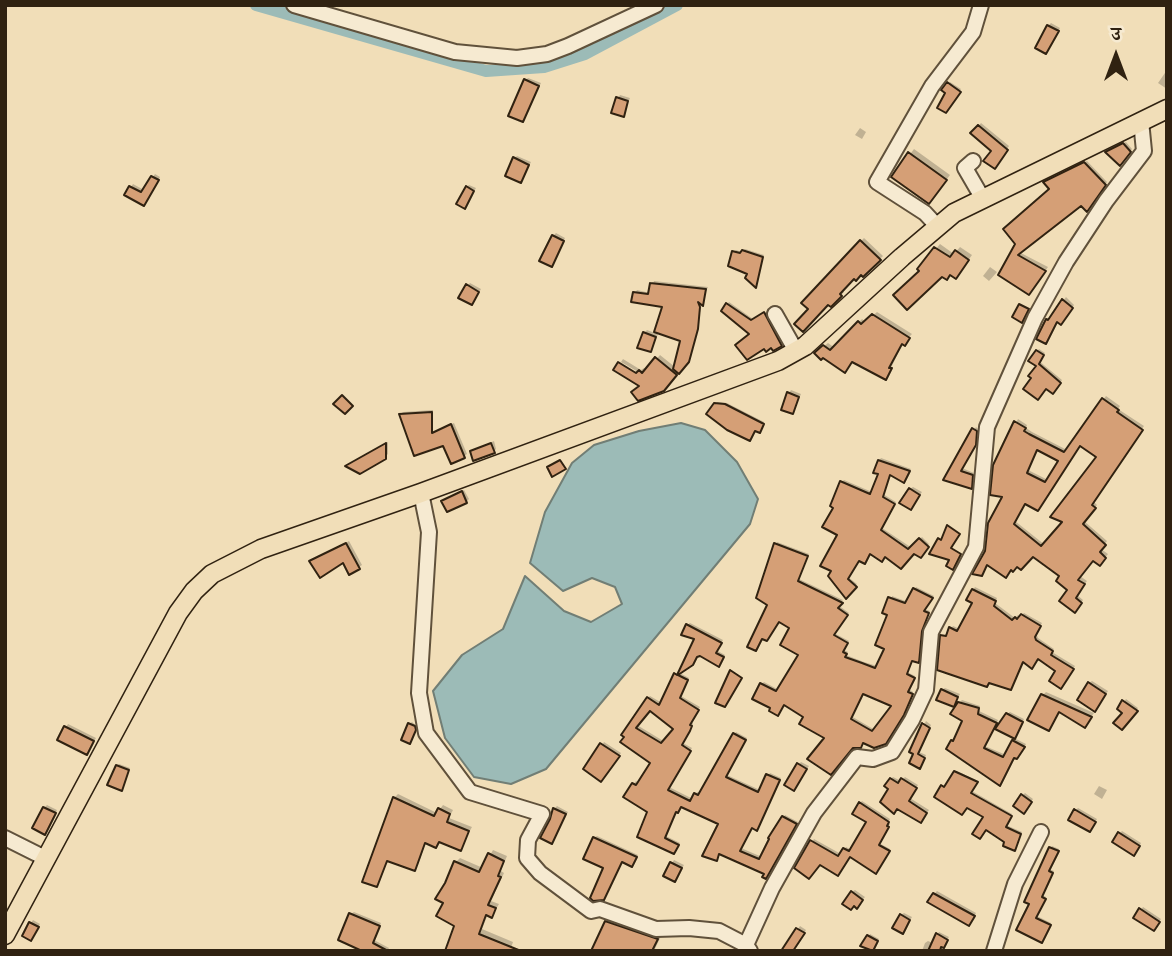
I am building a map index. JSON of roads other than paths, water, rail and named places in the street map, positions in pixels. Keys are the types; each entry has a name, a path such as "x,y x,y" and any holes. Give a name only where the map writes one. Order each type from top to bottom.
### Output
{"main road":[{"path":"5,935 178,613 194,591 212,574 251,554 778,361 805,346 954,213 1167,109"}],"street":[{"path":"294,5 455,52 517,58 547,54 568,46 656,5"},
{"path":"937,227 925,213 877,182 932,86 973,32 982,5"},
{"path":"421,493 429,532 419,694 426,733 470,792 542,814 528,840 527,858 540,873 591,911 600,909 656,929 719,931 748,948 772,888 814,813 857,757 873,759 892,752 912,720 926,690 931,632 976,547 987,427 1035,318 1066,262 1106,201 1144,151 1141,121"},
{"path":"973,161 965,168 983,199"},
{"path":"775,314 796,351"},
{"path":"993,951 1014,884 1041,832"},
{"path":"5,838 47,859"}],"water":[{"path":"681,423 705,430 737,462 758,499 750,524 546,769 511,784 474,777 445,738 433,691 462,655 503,629 525,576 564,611 591,622 622,604 615,587 592,578 563,591 530,563 545,512 572,463 594,445 639,431"}],"waterway":[{"path":"256,5 486,71 544,67 585,54 677,5"}]}
